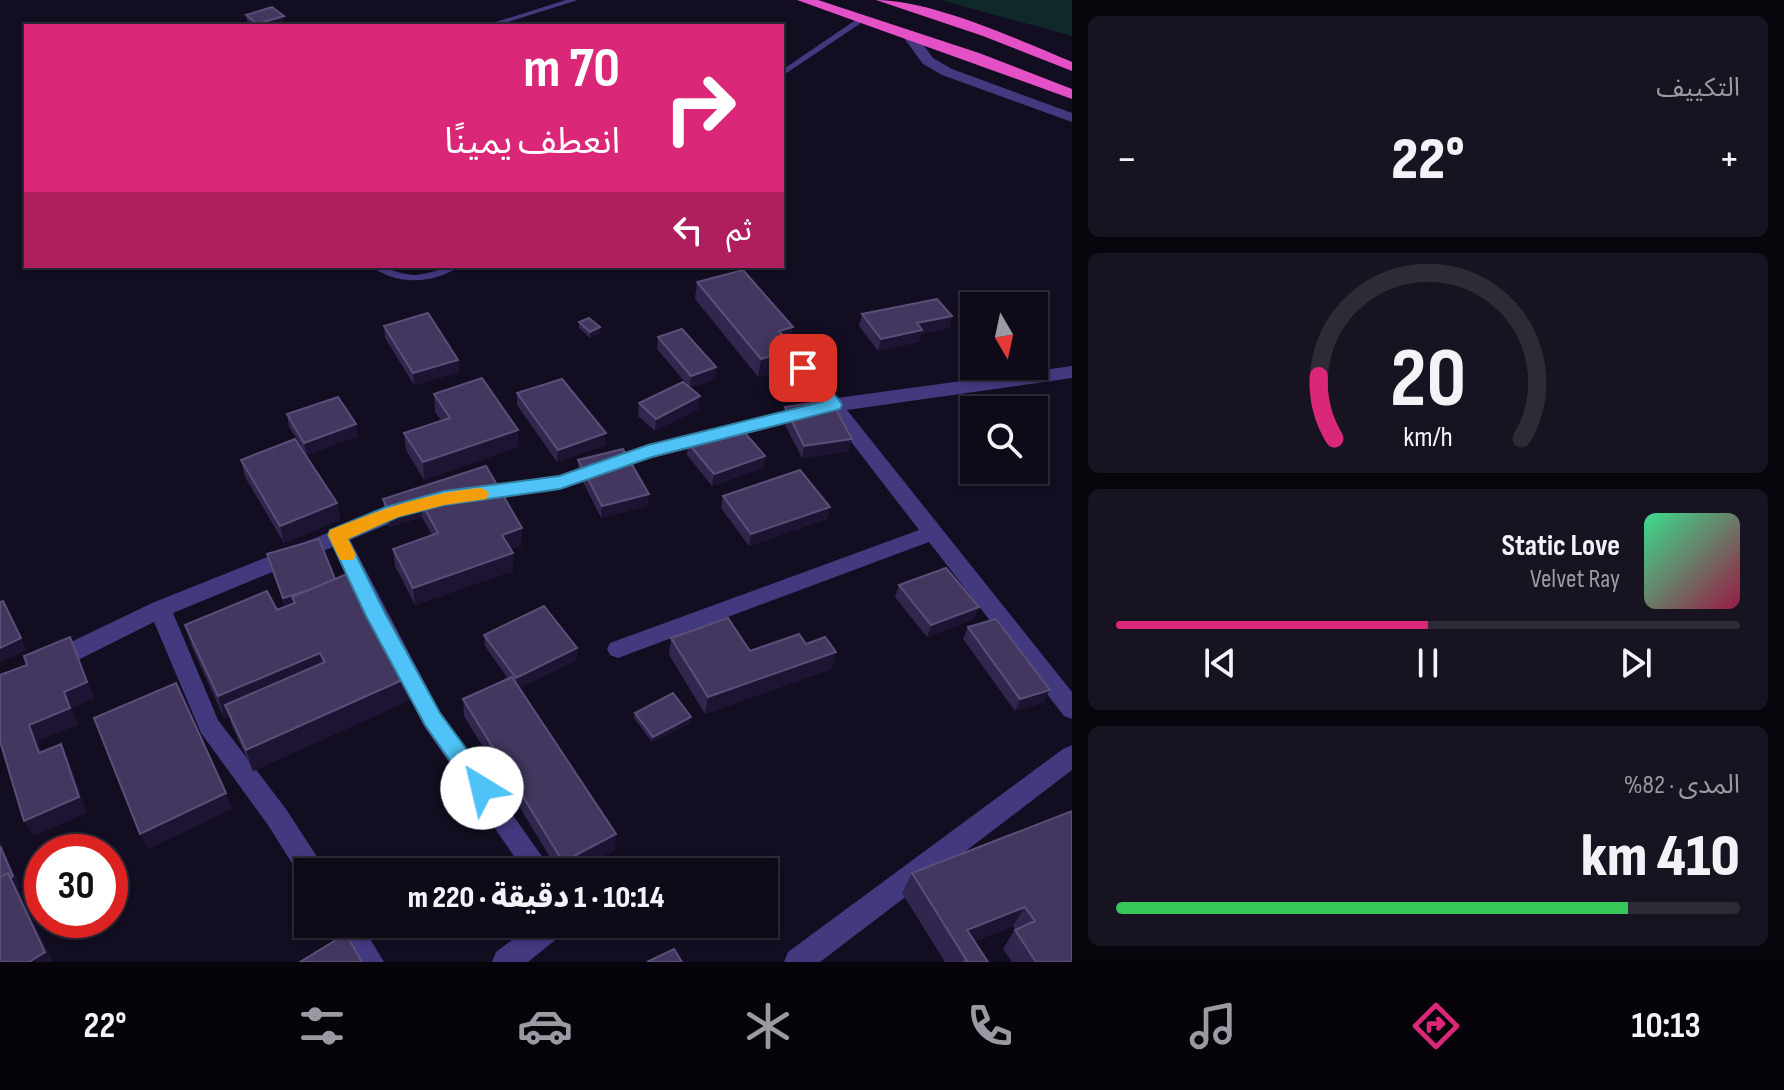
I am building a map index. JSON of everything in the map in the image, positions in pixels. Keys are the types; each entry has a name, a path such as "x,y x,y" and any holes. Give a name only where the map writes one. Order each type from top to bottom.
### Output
{"highway":[{"path":"804,0 1072,94"},
{"path":"883,0 988,33 1072,67"}],"street":[{"path":"908,34 928,61 947,72 1072,118"},
{"path":"787,350 834,405 1072,709"},
{"path":"458,497 560,482 648,452 834,405 1072,372"},
{"path":"38,669 160,609 393,512 431,502"},
{"path":"618,649 932,533"},
{"path":"337,535 376,616 432,719 530,858"},
{"path":"160,609 209,726 277,817 303,858"},
{"path":"798,962 1072,756"},
{"path":"354,938 370,962"},
{"path":"506,962 537,938"}],"lane":[{"path":"494,24 574,0"},
{"path":"784,73 863,19"},
{"path":"379,268 391,276 409,279 429,278 451,268"}],"green space":[{"path":"940,0 1072,0 1072,36"}],"building":[{"path":"272,7 284,16 257,24 246,15"},
{"path":"743,270 793,327 779,331 795,349 761,359 697,282"},
{"path":"937,299 952,316 917,323 922,330 881,339 862,314"},
{"path":"428,313 458,360 413,373 384,326"},
{"path":"589,318 600,327 590,332 579,322"},
{"path":"682,329 716,367 691,376 658,337"},
{"path":"482,378 518,430 423,462 404,433 450,418 434,394"},
{"path":"562,379 606,433 558,450 517,393"},
{"path":"683,382 700,396 656,419 639,403"},
{"path":"338,397 356,424 304,443 287,414"},
{"path":"831,400 852,439 804,446 785,407"},
{"path":"738,425 765,456 714,474 688,443"},
{"path":"295,439 337,503 280,526 241,460"},
{"path":"623,449 649,494 602,506 578,460"},
{"path":"486,466 522,528 502,535 513,553 413,588 393,549 438,533 420,500 388,510 383,499"},
{"path":"800,470 830,507 751,534 723,496"},
{"path":"319,539 335,579 283,598 267,554"},
{"path":"946,568 979,607 931,625 899,585"},
{"path":"347,574 409,677 246,750 225,705 325,662 320,653 218,696 185,625 267,591 277,610 295,603 292,597"},
{"path":"3,601 21,638 0,648 0,602"},
{"path":"544,606 577,648 516,678 484,635"},
{"path":"728,618 750,651 799,634 806,644 825,637 836,652 708,697 671,638"},
{"path":"996,619 1050,690 1020,699 968,627"},
{"path":"70,637 87,682 64,692 70,708 29,725 39,753 61,744 79,797 24,821 0,741 0,675 27,665 24,656"},
{"path":"512,677 616,834 571,858 561,858 463,699"},
{"path":"176,683 226,793 140,834 94,718"},
{"path":"673,693 691,717 653,737 635,713"},
{"path":"1072,811 1072,962 1036,962 1015,930 1035,921 1025,907 967,930 988,962 964,962 967,961 912,873"},
{"path":"0,846 13,876 11,878 8,873 0,877"},
{"path":"8,873 24,907 24,938 38,938 45,952 29,962 0,962 0,877"},
{"path":"339,938 348,938 362,962 300,962"},
{"path":"674,949 682,962 647,962"}],"slow traffic":[{"path":"346,555 337,535 393,512 444,498 480,494"}],"route":[{"path":"482,788 432,719 376,616 337,535 393,512 444,498 560,482 648,452 834,405 803,368"}]}
